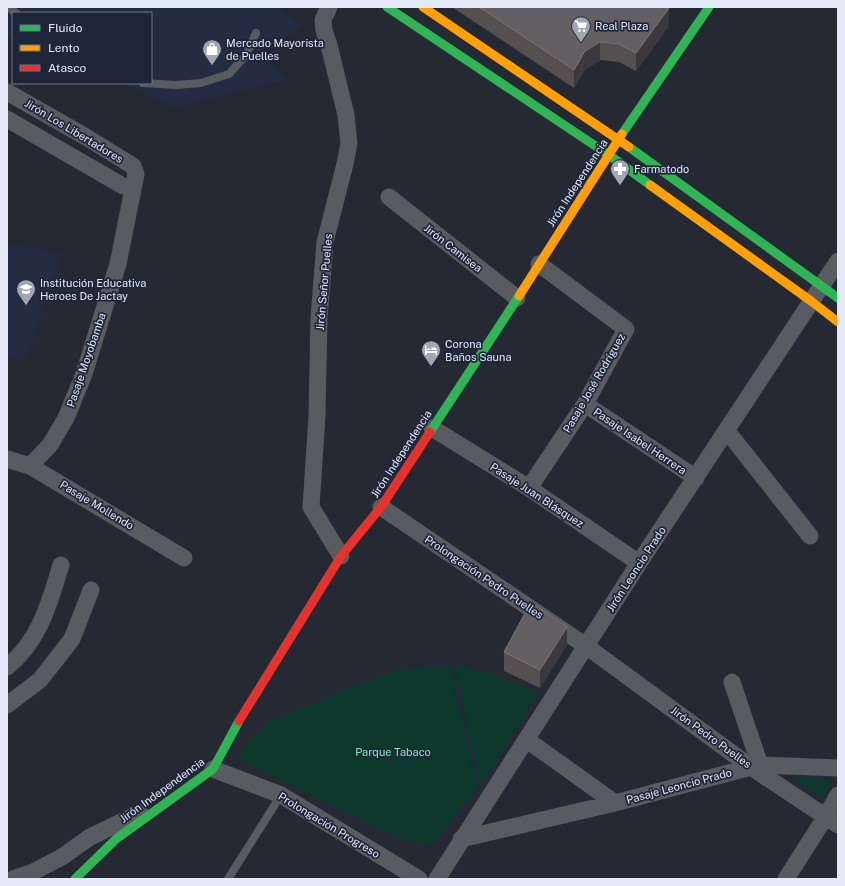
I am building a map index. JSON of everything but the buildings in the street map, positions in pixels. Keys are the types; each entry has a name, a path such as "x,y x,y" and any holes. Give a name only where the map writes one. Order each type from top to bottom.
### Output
{"street":[{"name":"Jirón Señor Puelles","path":"329,7 323,20 324,30 346,115 349,143 325,242 319,318 317,416 311,507 341,556"},
{"path":"386,7 609,155 838,322"},
{"path":"423,7 619,140 838,298"},
{"name":"Jirón Independencia","path":"75,879 116,839 172,797 213,769 246,708 341,556 381,507 631,120 709,7"},
{"name":"Jirón Los Libertadores","path":"7,92 86,137 133,166 135,181 123,186 7,119"},
{"name":"Pasaje Moyobamba","path":"30,466 50,445 66,418 84,374 118,264 135,181"},
{"name":"Jirón Camisea","path":"389,197 517,298"},
{"name":"Jirón Leoncio Prado","path":"437,879 639,563 728,431 838,261"},
{"name":"Pasaje José Rodríguez","path":"529,488 585,404 626,329 539,264"},
{"name":"Pasaje Isabel Herrera","path":"585,404 696,478"},
{"name":"Pasaje Juan Blásquez","path":"432,428 529,488 639,563"},
{"path":"728,431 810,536"},
{"name":"Pasaje Mollendo","path":"7,459 30,466 184,558"},
{"name":"Prolongación Pedro Puelles","path":"381,507 586,646"},
{"path":"7,667 14,661 33,638 46,613 61,565"},
{"path":"7,705 40,680 72,639 91,590"},
{"name":"Jirón Pedro Puelles","path":"586,646 832,821"},
{"path":"732,682 756,766"},
{"name":"Pasaje Leoncio Prado","path":"527,740 615,803"},
{"name":"Pasaje Leoncio Prado","path":"462,839 615,803 756,766 838,768"},
{"name":"Prolongación Progreso","path":"213,769 281,795 419,879"},
{"path":"786,879 832,821 838,795"},
{"path":"13,879 33,872 62,857 90,838 172,797"}],"lane":[{"path":"152,84 176,85 201,83 229,74 246,55 256,33"},
{"path":"228,879 281,795"}],"shaded area":[{"name":"Mercado Mayorista de Puelles","path":"7,7 279,7 302,26 260,52 287,79 174,108 124,84 152,84 152,12 12,12 12,37 7,35"},
{"name":"Institución Educativa Heroes De Jactay","path":"7,244 63,253 26,360 7,358"}],"green space":[{"path":"454,665 495,675 538,693 480,787"},
{"name":"Parque Tabaco","path":"451,666 477,788 431,845 398,838 236,758 270,721 394,670"},
{"path":"794,778 834,779 822,799"}],"traffic: fast":[{"path":"387,7 609,155 650,185"},
{"path":"622,134 709,7"},
{"path":"629,147 838,298"},
{"path":"430,432 519,296"},
{"path":"75,879 116,839 213,769 239,721"}],"traffic: slow":[{"path":"423,7 629,147"},
{"path":"519,296 622,134"},
{"path":"650,185 838,322"}],"traffic: jam":[{"path":"239,721 341,556 381,507 430,432"}],"place":[{"name":"Real Plaza","path":"581,43"},
{"name":"Mercado Mayorista de Puelles","path":"212,66"},
{"name":"Farmatodo","path":"620,186"},
{"name":"Institución Educativa Heroes De Jactay","path":"26,306"},
{"name":"Corona Baños Sauna","path":"431,367"}]}
